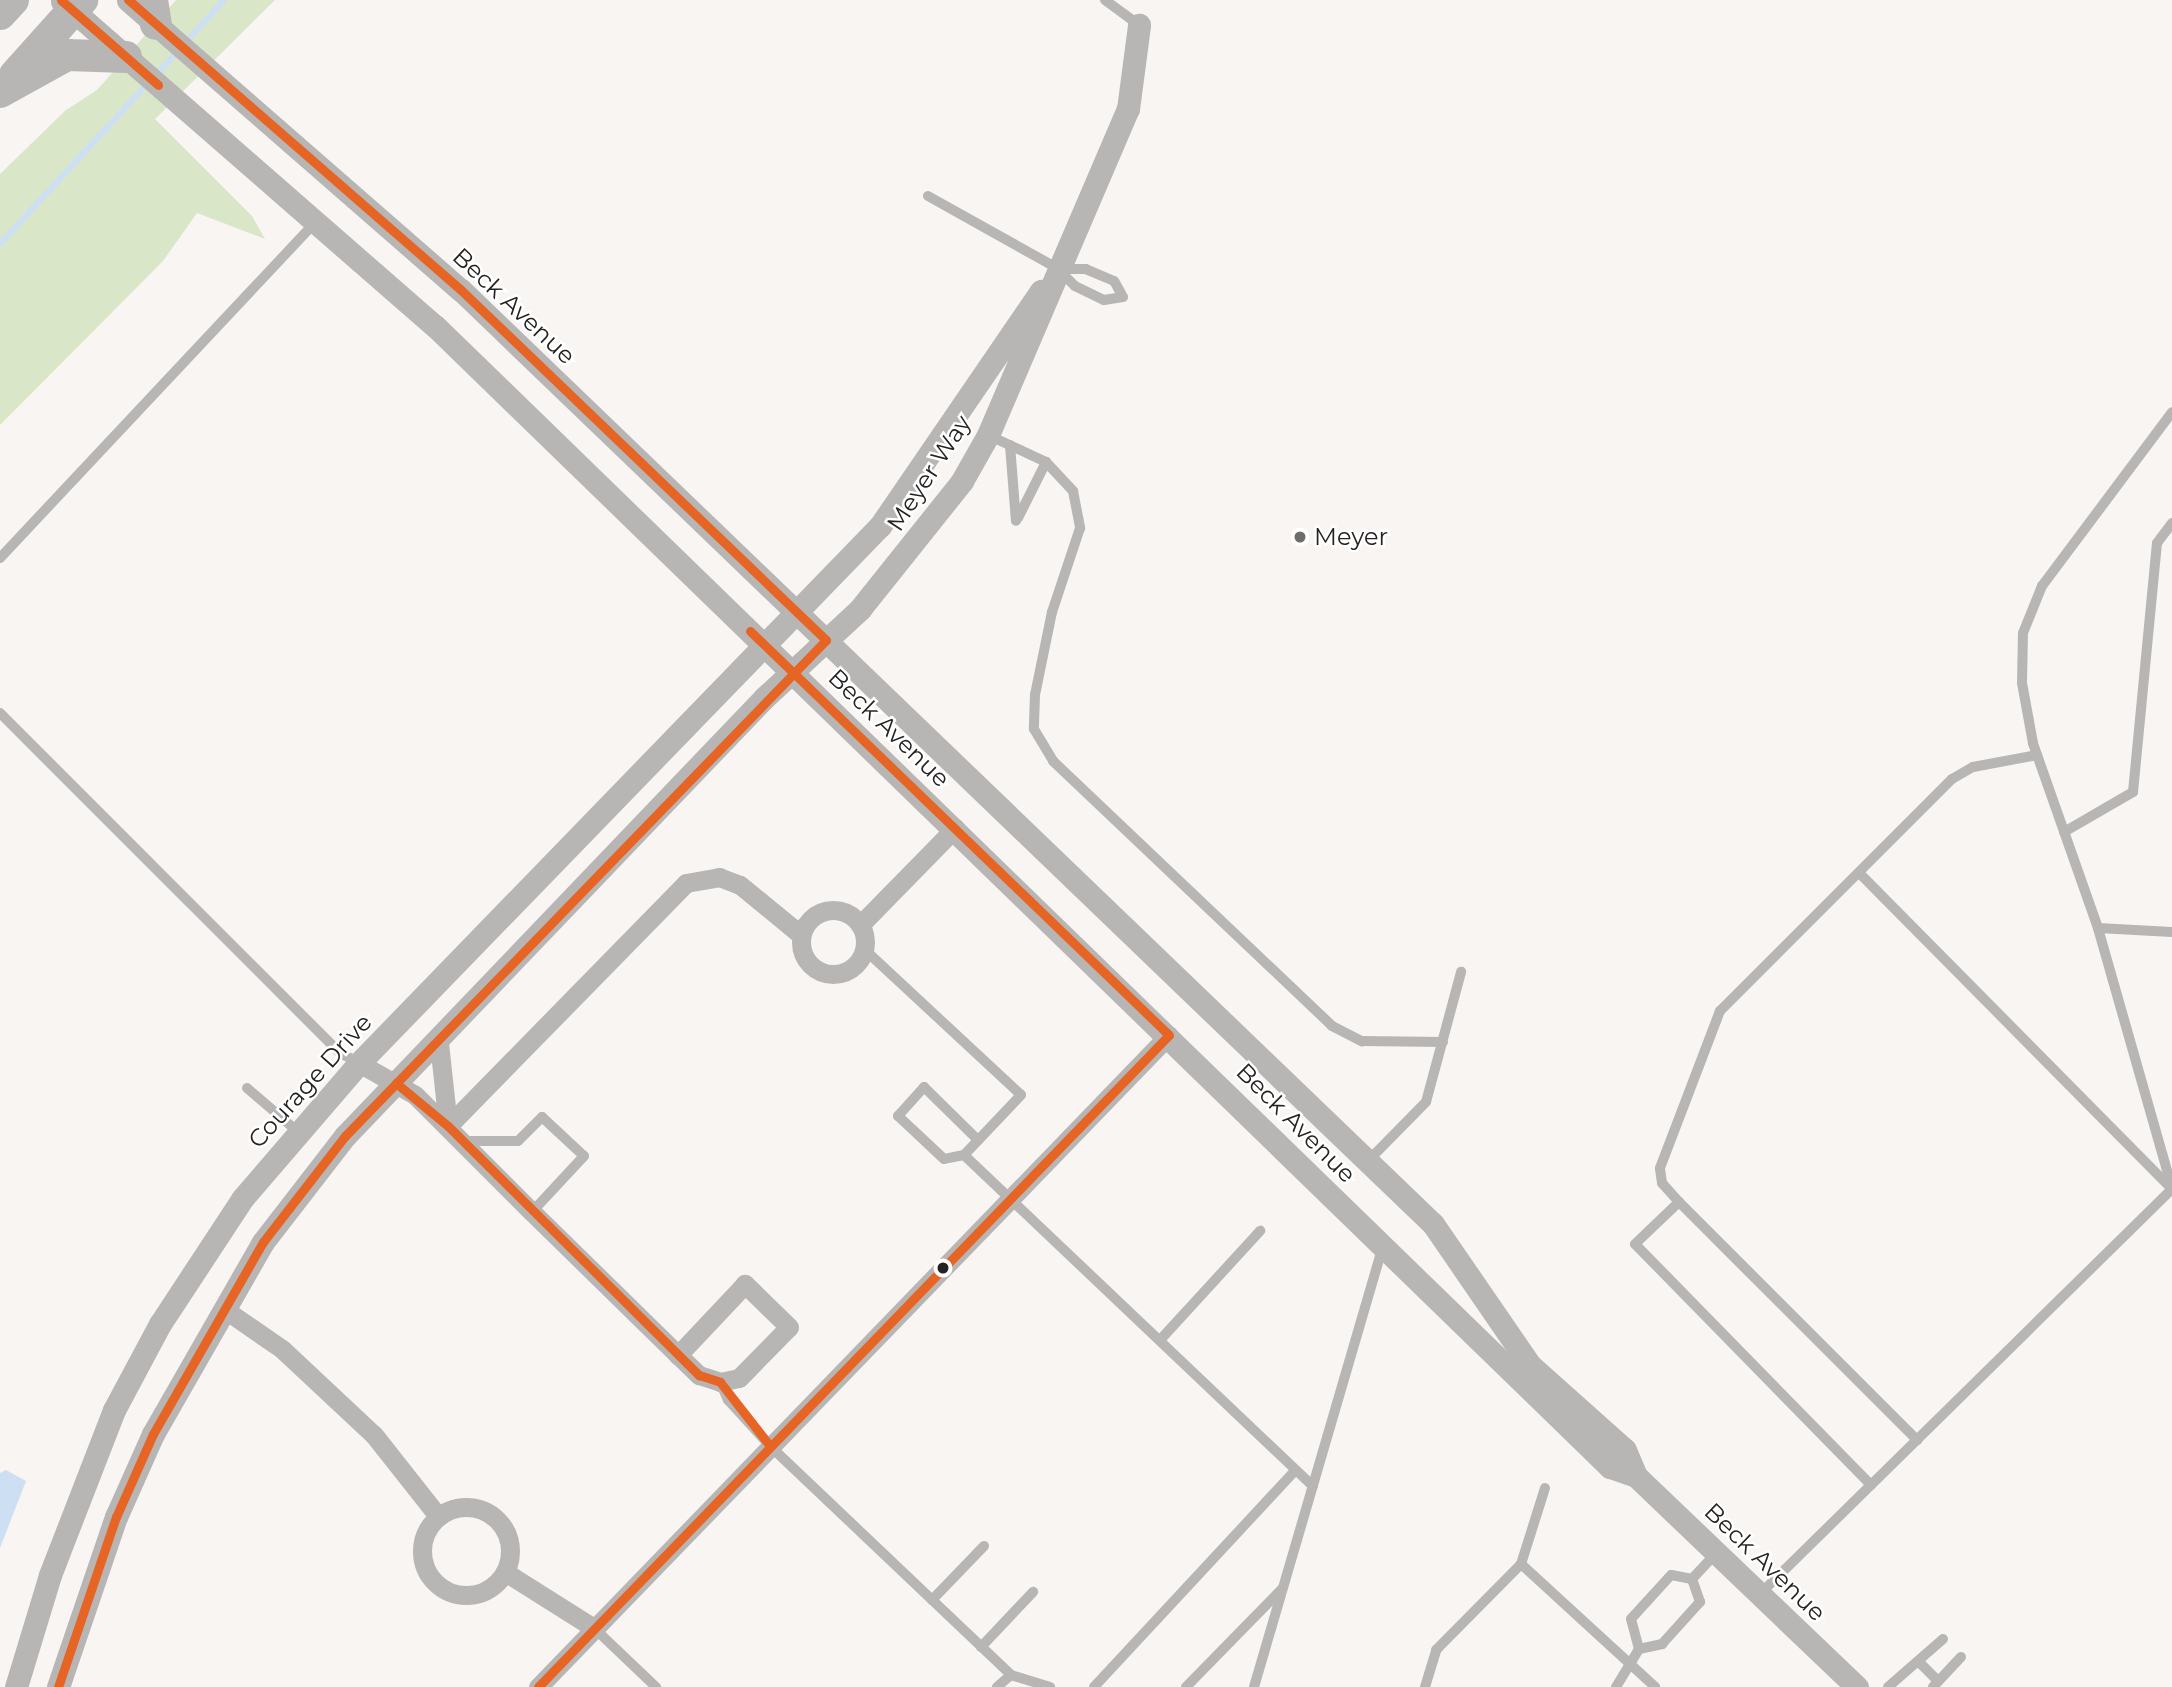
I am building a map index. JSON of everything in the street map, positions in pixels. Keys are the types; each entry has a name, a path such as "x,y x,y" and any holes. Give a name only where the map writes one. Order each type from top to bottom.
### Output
{"highway":[{"path":"0,14 13,0"},
{"path":"0,92 72,3"},
{"path":"0,92 67,55 126,57"}],"street":[{"name":"Beck Avenue","path":"128,0 154,12 461,290 1368,1162 1446,1240 1513,1346 1625,1450 1636,1476"},
{"name":"Beck Avenue","path":"72,3 126,57 435,326 1170,1035 1610,1466 1636,1476 1857,1687"},
{"name":"Meyer Way","path":"793,672 924,534 988,435 1056,268 1128,109 1139,25"},
{"name":"Meyer Way","path":"797,612 880,526 1056,268"},
{"name":"Courage Drive","path":"16,1687 50,1575 114,1410 192,1274 297,1131 359,1063 797,612"},
{"path":"58,1687 116,1517 224,1309 263,1242 396,1083 439,1044 793,672"},
{"path":"860,925 955,828"},
{"path":"448,1126 686,883 710,877 740,885 802,935"},
{"path":"833,910 860,925 864,949 854,966 825,973 803,955 802,935 813,917 833,910"},
{"path":"538,1687 1170,1035"},
{"path":"439,1044 448,1126"},
{"path":"359,1063 396,1083 448,1126 531,1212 678,1355 699,1375 720,1382 739,1378 789,1326 745,1284 678,1355"},
{"path":"224,1309 282,1349 374,1435 438,1516"},
{"path":"471,1506 487,1511 509,1538 505,1572 479,1593 462,1595 438,1584 424,1564 422,1546 438,1516 471,1506"},
{"path":"505,1572 594,1628"}],"lane":[{"path":"1105,0 1139,25"},
{"path":"928,196 1056,268 1104,300 1123,297 1114,281 1086,269 1056,268"},
{"path":"0,558 315,222"},
{"path":"2172,412 2042,586 2023,633 2022,683 2037,755 2098,928 2172,1189"},
{"path":"988,435 1046,462 1073,491 1080,528 1052,612 1035,695 1034,729 1053,761 1332,1026 1363,1041 1443,1042"},
{"path":"1010,445 1016,521 1046,462"},
{"path":"2064,832 2133,792 2157,543 2172,523"},
{"path":"0,713 340,1053 359,1063"},
{"path":"1917,1440 1679,1202 1662,1183 1660,1168 1720,1011 1952,779 1973,767 2037,755"},
{"path":"1760,1594 2172,1189 1859,873"},
{"path":"2098,928 2172,932"},
{"path":"864,949 1021,1095 964,1155 944,1159 898,1116 924,1087 978,1140"},
{"path":"1368,1162 1426,1102 1461,972"},
{"path":"247,1088 297,1131"},
{"path":"464,1141 518,1141 542,1116 584,1156 531,1212"},
{"path":"964,1155 1013,1196 1313,1486"},
{"path":"1679,1202 1635,1244 1871,1485"},
{"path":"1161,1339 1260,1231"},
{"path":"1254,1687 1383,1246"},
{"path":"720,1382 728,1400 770,1446 1011,1675 1049,1687"},
{"path":"1094,1687 1296,1470"},
{"path":"1425,1687 1436,1650 1521,1564 1545,1488"},
{"path":"932,1600 984,1546"},
{"path":"1692,1579 1717,1552"},
{"path":"1521,1564 1655,1687"},
{"path":"1639,1649 1631,1619 1671,1575 1692,1579"},
{"path":"1616,1687 1628,1661 1639,1649 1661,1644 1700,1602 1692,1579"},
{"path":"1186,1687 1283,1589"},
{"path":"981,1647 1033,1592"},
{"path":"594,1628 656,1687"},
{"path":"1888,1687 1943,1639"},
{"path":"1919,1662 1935,1684 1961,1657"},
{"path":"997,1687 1011,1675"}],"green space":[{"path":"176,0 275,0 155,119 252,216 265,239 197,213 163,261 0,425 0,174 66,110 97,90"}],"water":[{"path":"6,1470 26,1481 0,1548 0,1473"}],"waterway":[{"path":"156,75 224,0"},
{"path":"0,244 148,83"}],"transit line":[{"path":"61,0 158,85"},
{"path":"58,1687 116,1517 153,1434 263,1242 345,1136 826,640 461,290 128,0"},
{"path":"750,631 1169,1035"},
{"path":"538,1687 1169,1035"},
{"path":"396,1083 448,1126 699,1375 720,1382 770,1446"}],"place":[{"name":"Meyer","path":"1300,537"}]}
